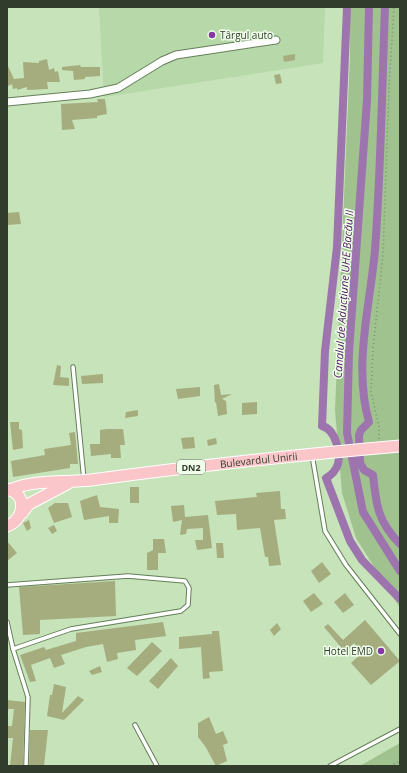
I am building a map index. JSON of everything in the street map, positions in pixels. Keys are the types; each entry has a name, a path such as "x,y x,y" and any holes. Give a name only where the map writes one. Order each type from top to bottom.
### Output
{"main road":[{"name":"Bulevardul Unirii","path":"9,490 18,486 36,483 69,483 312,454 400,446"},
{"name":"Bulevardul Unirii","path":"22,513 29,504 69,483"},
{"name":"DN2","path":"7,526 16,522 22,513 22,502 15,492 9,490"}],"street":[{"path":"7,102 90,94 118,88 162,61 176,55 276,40"}],"lane":[{"path":"73,367 84,481"},
{"path":"312,454 326,531 346,565 400,634"},
{"path":"7,585 128,576 185,581 190,588 188,605 181,611 71,629 13,649"},
{"path":"7,622 13,649 28,697 26,766"},
{"path":"135,725 156,766"},
{"path":"330,766 400,729"}],"path":[{"path":"380,448 379,427 371,392 373,348 383,255 389,87 394,7"},
{"path":"390,766 400,761"}],"shaded area":[{"name":"Târgul auto","path":"99,7 325,7 323,63 104,97"},
{"path":"350,7 400,7 400,608 356,538 342,493 335,410 350,57"},
{"path":"400,743 400,766 360,766"}],"building":[{"path":"295,54 295,60 284,62 283,56"},
{"path":"47,59 49,70 54,68 55,72 58,71 60,82 47,82 48,89 27,90 27,87 17,90 17,88 13,89 12,84 8,86 7,64 14,79 24,78 23,62 39,63 39,61"},
{"path":"80,65 81,67 100,67 100,76 85,77 85,79 74,80 73,71 62,70 62,67"},
{"path":"280,74 282,83 276,84 274,75"},
{"path":"97,99 105,99 107,114 97,116 97,118 72,120 75,129 62,130 61,104 98,102"},
{"path":"19,212 21,224 7,225 7,213"},
{"path":"57,365 61,366 60,377 69,378 69,386 53,385"},
{"path":"103,374 103,383 82,384 81,376"},
{"path":"219,384 221,395 232,394 222,399 226,401 227,414 218,416 216,402 215,403 214,385"},
{"path":"200,387 200,396 178,399 176,389"},
{"path":"257,402 257,414 242,415 242,403"},
{"path":"138,410 138,416 125,418 126,412"},
{"path":"10,422 19,422 19,429 22,430 23,448 13,450"},
{"path":"123,429 125,445 120,445 121,458 111,458 111,454 91,456 90,444 100,444 100,430"},
{"path":"75,432 78,464 70,464 70,468 13,477 11,461 45,455 44,449 71,445 69,433"},
{"path":"194,437 195,448 183,449 181,438"},
{"path":"216,438 217,444 208,446 207,440"},
{"path":"130,487 139,487 139,503 130,503"},
{"path":"280,491 281,509 285,509 286,519 274,520 281,565 269,566 268,557 265,557 260,528 237,530 236,514 217,515 215,501 257,497 256,493"},
{"path":"97,495 100,507 119,509 118,523 109,523 109,516 84,520 80,501"},
{"path":"55,503 68,503 72,517 54,523 48,508"},
{"path":"184,505 185,517 208,515 212,548 197,550 195,540 203,540 203,528 187,529 186,534 180,535 182,520 173,522 171,506"},
{"path":"29,520 31,528 27,531 23,523"},
{"path":"54,525 57,531 52,534 48,528"},
{"path":"153,539 164,539 166,553 158,553 158,570 147,570 147,553 153,550"},
{"path":"7,541 17,553 7,561"},
{"path":"216,543 223,543 224,558 217,558"},
{"path":"322,562 331,574 319,583 311,571"},
{"path":"115,581 116,616 40,620 40,634 23,635 19,587"},
{"path":"314,593 323,604 311,612 303,601"},
{"path":"345,593 354,605 343,613 334,602"},
{"path":"365,620 400,661 371,685 351,663 362,653 354,643 345,652 324,627 328,624 343,640"},
{"path":"163,622 166,636 135,640 136,650 117,653 118,659 107,662 103,644 86,647 61,655 65,664 54,668 50,658 31,665 36,681 30,682 20,655 44,647 46,650 76,641 76,633"},
{"path":"277,623 281,629 274,636 270,630"},
{"path":"212,631 219,631 223,671 209,672 210,678 203,679 201,647 179,649 179,637 212,634"},
{"path":"152,642 162,651 137,676 127,668"},
{"path":"171,658 178,666 158,689 149,681"},
{"path":"100,666 102,672 92,675 89,671"},
{"path":"54,684 66,687 62,713 78,696 84,700 64,720 47,716 50,695 52,695"},
{"path":"7,700 25,702 23,766 10,766 13,738 7,738 7,726 12,726 14,709 7,709"},
{"path":"209,717 216,734 223,731 228,743 223,745 227,761 216,766 205,746 198,737 198,723"},
{"path":"30,730 48,730 44,766 29,766"}],"waterway":[{"path":"347,7 337,247 325,351 322,426 327,428 334,436 338,447 339,459 335,470 326,478 350,541 362,560 400,599"},
{"name":"Canalul de Aducțiune UHE Bacău II","path":"369,7 367,100 349,352 347,433 363,512 400,571"},
{"path":"385,7 377,220 373,271 364,336 362,379 364,401 369,422 361,430 359,435 360,463 364,470 373,475 375,495 379,512 387,528 400,544"}],"place":[{"name":"Târgul auto","path":"212,35"},
{"name":"Hotel EMD","path":"381,651"}]}
